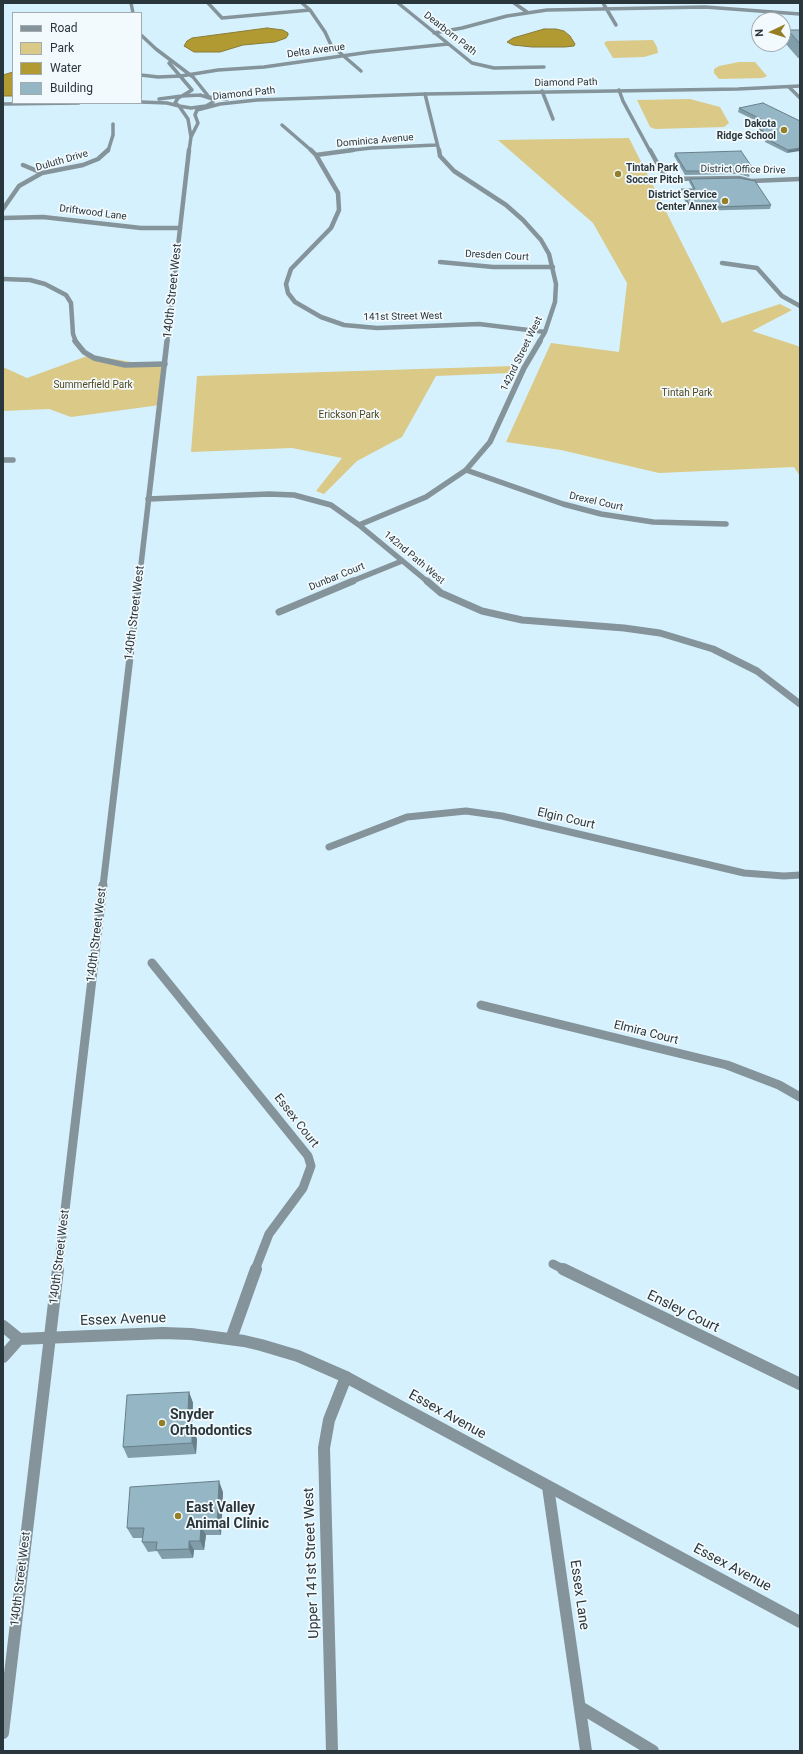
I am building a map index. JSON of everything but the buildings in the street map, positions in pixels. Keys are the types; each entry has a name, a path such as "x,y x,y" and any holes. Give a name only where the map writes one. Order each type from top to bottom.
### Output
{"street":[{"path":"208,3 222,18 310,10"},
{"path":"302,3 310,10 325,32 331,45 342,56 361,70"},
{"name":"Dearborn Path","path":"398,3 472,63 494,68 544,67"},
{"path":"514,3 528,12"},
{"path":"603,3 616,25"},
{"path":"434,33 462,28 507,16 547,10 711,8 800,14"},
{"path":"142,36 183,76 192,90 175,102 179,106"},
{"name":"Delta Avenue","path":"142,75 158,77 183,76 448,44"},
{"path":"156,50 191,74 209,97"},
{"name":"Diamond Path","path":"142,101 200,95 230,99 269,96 800,86"},
{"path":"789,87 800,98"},
{"name":"District Office Drive","path":"619,90 623,101 666,179 739,178 751,181 800,179"},
{"path":"542,91 553,119"},
{"name":"142nd Street West","path":"359,525 426,497 466,470 490,442 524,368 545,332 555,302 556,284 549,254 533,230 506,205 447,164 440,156 436,145 425,94"},
{"name":"Diamond Path","path":"142,101 167,103 191,108 257,100 332,96"},
{"name":"Diamond Path","path":"206,106 213,102 213,99 209,97"},
{"path":"3,104 22,104"},
{"name":"140th Street West","path":"3,1733 191,137 188,119 179,106"},
{"name":"140th Street West","path":"191,137 198,123 195,113 197,110 206,106"},
{"name":"Duluth Drive","path":"3,209 19,186 42,174 83,165 98,160 108,151 113,135 113,124"},
{"name":"141st Street West","path":"282,125 302,141 316,155 338,193 339,210 331,228 291,269 286,284 288,293 295,302 320,317 344,325 377,328 479,324 545,332"},
{"name":"Dominica Avenue","path":"316,155 372,148 436,145"},
{"path":"23,165 42,174"},
{"name":"Driftwood Lane","path":"3,218 43,217 142,228 180,228"},
{"name":"Dresden Court","path":"440,262 493,267 553,267"},
{"path":"722,263 757,268 782,296 800,306"},
{"path":"3,279 30,280 45,284 66,295 71,303 73,334 76,343 84,352 94,358 125,365 165,364"},
{"path":"3,460 13,460"},
{"name":"Drexel Court","path":"466,470 563,504 601,514 653,522 726,524"},
{"name":"142nd Path West","path":"148,498 269,494 294,495 331,505 359,525 441,593 482,611 522,620 624,628 660,633 713,649 757,671 800,704"},
{"name":"Dunbar Court","path":"279,612 402,562"},
{"name":"Elgin Court","path":"329,847 407,817 466,811 502,816 744,873 800,876"},
{"name":"Essex Court","path":"152,963 308,1156 311,1166 303,1188 269,1234 240,1310 231,1339"},
{"name":"Elmira Court","path":"481,1005 728,1065 779,1085 800,1097"},
{"name":"Ensley Court","path":"553,1264 800,1384"},
{"path":"3,1326 19,1339 3,1356"},
{"name":"Essex Avenue","path":"19,1339 163,1333 191,1334 231,1339 261,1345 298,1356 346,1377 800,1622"},
{"name":"Upper 141st Street West","path":"332,1751 324,1448 329,1420 346,1377"},
{"name":"Essex Lane","path":"548,1487 586,1751"},
{"path":"580,1707 653,1751"}],"green space":[{"path":"653,40 657,47 658,53 644,57 613,58 604,43 607,41"},
{"path":"739,62 755,62 767,76 763,78 719,79 714,73 714,69 719,66"},
{"path":"690,99 720,107 729,123 724,127 655,129 650,127 637,100"},
{"name":"Tintah Park","path":"629,138 722,323 780,304 792,310 752,331 798,346 800,349 800,476 794,467 659,473 561,450 506,442 551,343 619,352 627,283 593,223 498,140"},
{"name":"Summerfield Park","path":"90,355 149,365 165,364 160,405 71,417 49,409 3,411 3,367 27,378"},
{"name":"Erickson Park","path":"514,366 510,373 436,376 402,437 357,461 324,494 316,491 342,458 292,448 191,452 197,376"}],"water":[{"path":"267,28 283,30 288,33 288,35 286,38 275,42 243,45 220,52 194,52 184,46 187,41 192,38"},
{"path":"544,29 564,31 570,36 575,44 574,46 532,47 513,45 507,42 513,38"},
{"path":"12,72 12,96 3,96 3,75"}],"place":[{"name":"Dakota Ridge School","path":"784,130"},
{"name":"Tintah Park Soccer Pitch","path":"618,174"},
{"name":"District Service Center Annex","path":"725,201"},
{"name":"Snyder Orthodontics","path":"162,1423"},
{"name":"East Valley Animal Clinic","path":"178,1516"}]}
